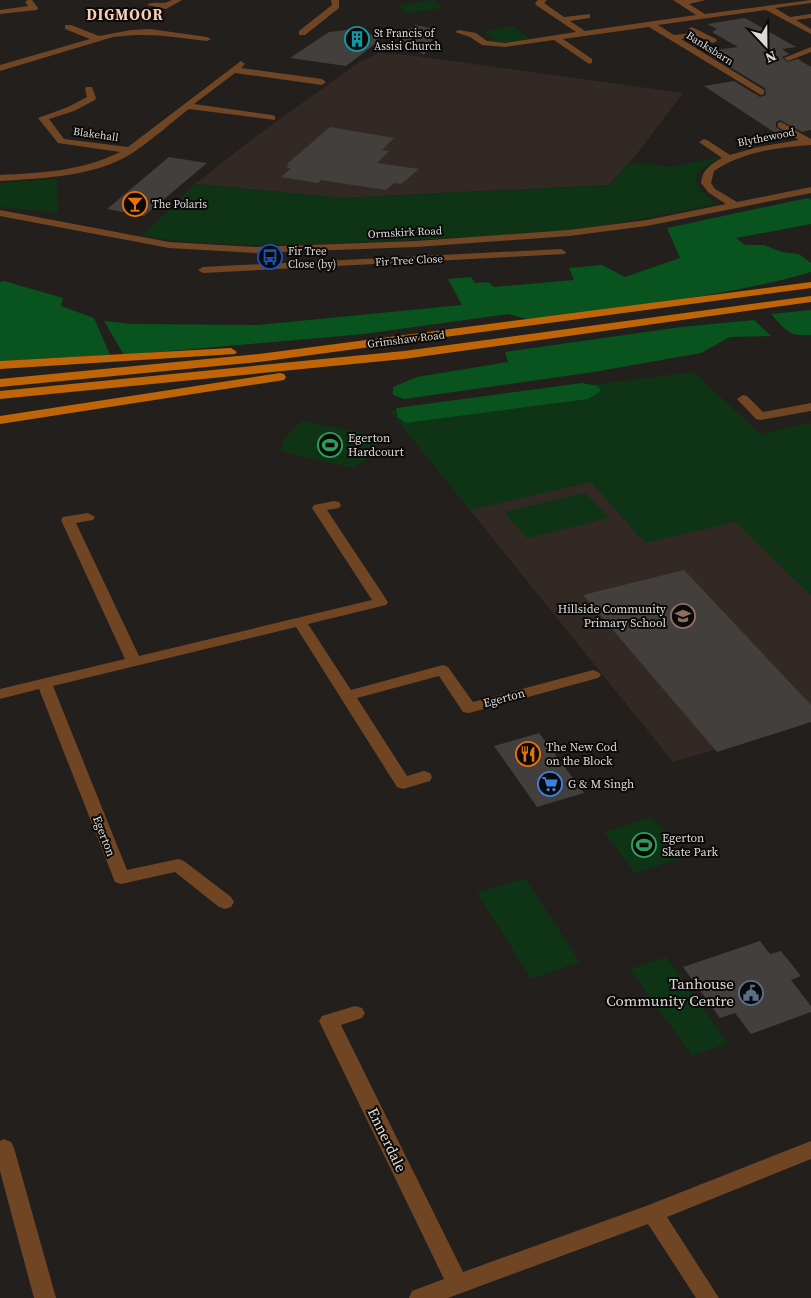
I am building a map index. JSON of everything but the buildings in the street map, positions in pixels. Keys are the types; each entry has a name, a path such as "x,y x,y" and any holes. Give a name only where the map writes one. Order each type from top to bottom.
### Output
{"main road":[{"name":"Grimshaw Road","path":"0,383 259,358 750,293 811,283"},
{"name":"Grimshaw Road","path":"0,395 404,355 811,301"},
{"path":"0,365 399,340"},
{"path":"0,420 224,387 404,355"}],"street":[{"path":"151,5 166,7 178,0"},
{"path":"302,33 336,6 336,0"},
{"path":"543,0 539,3 584,34"},
{"name":"Banksbarn","path":"679,1 702,0"},
{"name":"Banksbarn","path":"459,32 473,34 485,43 505,45 811,0"},
{"name":"Banksbarn","path":"679,1 703,16"},
{"path":"0,12 34,8 29,2"},
{"path":"767,7 811,32"},
{"path":"563,20 587,16"},
{"path":"789,19 811,16"},
{"name":"Banksbarn","path":"650,24 761,92"},
{"path":"68,27 98,39"},
{"name":"Banksbarn","path":"689,27 713,41"},
{"path":"0,68 112,35 150,31 207,39"},
{"name":"Banksbarn","path":"673,38 701,34"},
{"path":"556,38 585,59 565,58"},
{"path":"788,58 811,50"},
{"name":"Blakehall","path":"0,178 78,170 107,162 130,150 241,64"},
{"path":"233,70 322,82"},
{"name":"Blakehall","path":"89,90 92,98 71,109 43,118 62,141 130,150"},
{"path":"187,106 272,118"},
{"name":"Blythewood","path":"781,125 810,142"},
{"name":"Blythewood","path":"704,142 729,158"},
{"name":"Blythewood","path":"735,205 712,191 706,184 706,177 710,170 729,158 748,152 810,142"},
{"name":"Ormskirk Road","path":"0,213 169,245 255,250 416,244 569,233 647,223 811,190"},
{"path":"255,250 256,268"},
{"name":"Fir Tree Close","path":"203,270 561,252"},
{"path":"743,399 760,416 811,407"},
{"path":"0,694 381,602 319,508 334,505"},
{"path":"88,517 68,520 134,661"},
{"path":"299,621 404,782 424,777"},
{"name":"Egerton","path":"347,696 443,670 469,708 593,675"},
{"name":"Egerton","path":"44,683 121,878 178,864 224,902"},
{"name":"Ennerdale","path":"355,1013 329,1021 458,1284"},
{"path":"0,1150 4,1148 45,1298"},
{"path":"420,1298 654,1213 811,1150"},
{"path":"654,1213 708,1298"}],"shaded area":[{"path":"379,53 408,55 683,93 636,155 609,185 342,198 195,184 251,140 361,61"},
{"name":"Hillside Community Primary School","path":"694,372 760,434 811,423 811,722 673,762 390,411"}],"green space":[{"path":"433,0 443,8 407,13 397,5"},
{"path":"513,26 530,39 500,43 485,41 495,39 483,31"},
{"path":"720,157 699,171 696,181 702,192 717,204 592,227 483,237 286,245 199,243 142,236 195,184 342,198 609,185 629,163 670,167"},
{"path":"57,179 58,213 0,207 0,183"},
{"path":"808,198 811,200 811,224 736,238 745,245 764,245 782,252 799,254 811,263 811,272 743,289 531,320 508,314 364,334 124,355 104,321 133,324 258,325 462,305 448,279 471,277 475,283 488,282 494,287 574,280 569,268 602,265 625,277 680,258 667,228"},
{"path":"4,281 63,298 61,306 94,318 110,355 0,361 0,282"},
{"path":"811,310 811,335 797,335 788,331 771,314"},
{"path":"754,320 771,336 730,337 701,353 594,372 404,399 393,395 393,387 417,377 508,362 505,352 681,327"},
{"path":"694,372 760,434 811,423 811,595 735,522 645,543 591,482 470,510 390,411"},
{"path":"582,383 598,386 601,391 588,399 405,423 398,417 396,408"},
{"name":"Egerton Hardcourt","path":"302,421 380,436 371,455 353,468 280,451 285,438"},
{"path":"585,493 609,518 527,538 504,512"},
{"name":"Egerton Skate Park","path":"652,817 685,857 635,873 604,832"},
{"path":"525,878 580,962 531,979 477,893"},
{"path":"666,957 728,1043 692,1056 630,969"}],"place":[{"name":"St Francis of Assisi Church","path":"357,39"},
{"name":"The Polaris","path":"135,204"},
{"name":"Fir Tree Close (by)","path":"270,257"},
{"name":"Egerton Hardcourt","path":"330,445"},
{"name":"Hillside Community Primary School","path":"683,616"},
{"name":"The New Cod on the Block","path":"528,754"},
{"name":"G & M Singh","path":"550,784"},
{"name":"Egerton Skate Park","path":"644,845"},
{"name":"Tanhouse Community Centre","path":"751,993"}],"district":[{"name":"DIGMOOR","path":"125,15"}]}
